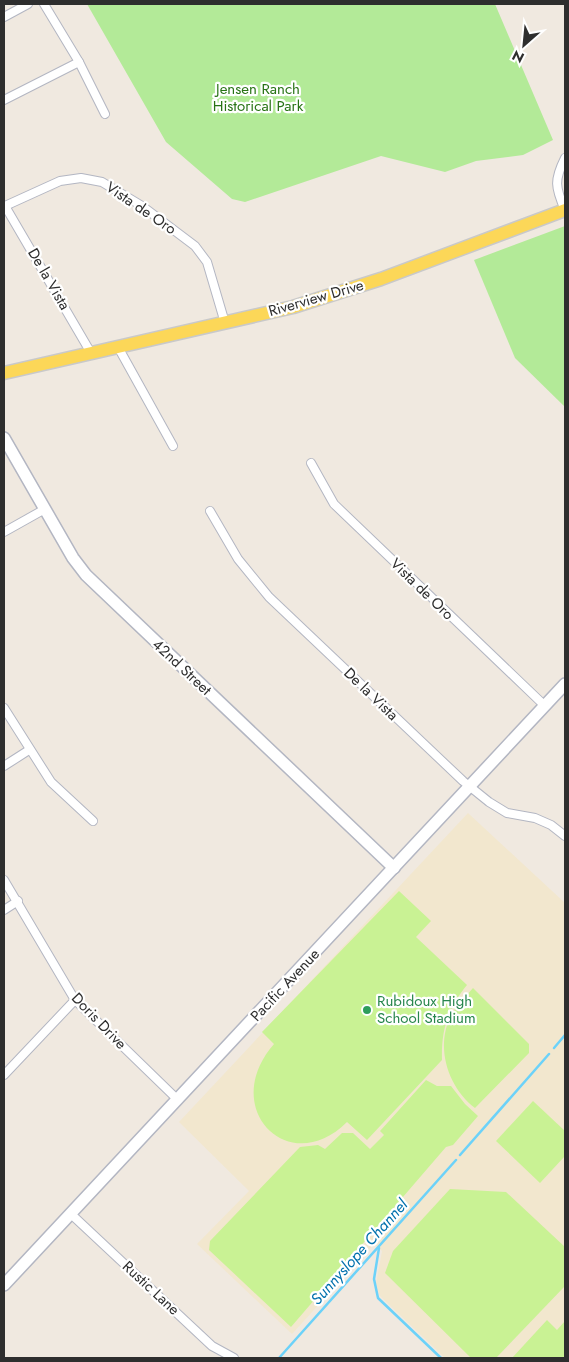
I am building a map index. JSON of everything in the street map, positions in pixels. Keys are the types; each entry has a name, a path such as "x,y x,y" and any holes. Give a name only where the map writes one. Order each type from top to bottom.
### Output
{"main road":[{"name":"Riverview Drive","path":"4,373 293,307 359,286 565,210"}],"street":[{"path":"4,16 28,4"},
{"path":"44,4 79,62 105,114"},
{"path":"4,100 79,62"},
{"name":"Riverview Drive","path":"565,158 556,181 558,194 565,210"},
{"name":"Vista de Oro","path":"5,206 60,181 81,178 102,182 142,206 195,246 207,262 225,323"},
{"name":"De la Vista","path":"5,206 38,259 91,353"},
{"path":"118,347 173,446"},
{"name":"42nd Street","path":"4,438 73,558 86,575 394,868"},
{"name":"Vista de Oro","path":"311,463 334,504 545,706"},
{"path":"4,532 45,510"},
{"name":"De la Vista","path":"210,510 238,559 269,597 470,787 507,813 535,818 551,825 565,836"},
{"name":"Pacific Avenue","path":"4,1285 565,684"},
{"path":"4,708 51,782 92,821"},
{"path":"4,766 29,750"},
{"name":"Doris Drive","path":"4,880 75,1000 178,1100"},
{"path":"4,910 18,901"},
{"path":"4,1075 75,1000"},
{"name":"Rustic Lane","path":"71,1214 212,1346 234,1358"}],"shaded area":[{"path":"468,813 565,903 565,1358 445,1358 380,1296 376,1284 382,1251 374,1244 292,1334 197,1244 249,1191 179,1122"}],"green space":[{"name":"Jensen Ranch Historical Park","path":"87,4 495,4 553,140 523,155 476,161 445,172 381,156 245,202 232,199 166,142"},
{"path":"565,226 565,407 515,358 474,260"},
{"name":"Rubidoux High School Stadium","path":"399,891 431,921 416,937 467,985 450,1011 444,1029 442,1060 367,1140 347,1122 325,1138 303,1143 284,1140 268,1129 257,1112 254,1091 259,1068 274,1044 262,1032"},
{"path":"473,988 529,1044 529,1053 475,1108 465,1099 450,1075 444,1049 448,1022 455,1009"},
{"path":"426,1080 437,1086 451,1086 465,1104 478,1116 453,1145 446,1147 291,1327 209,1250 210,1241 300,1147 318,1145 325,1149 342,1133 353,1133 370,1149 384,1135 380,1131"},
{"path":"533,1101 565,1131 565,1156 540,1183 496,1141"},
{"path":"450,1189 506,1192 565,1247 565,1286 496,1358 471,1358 385,1273 393,1251"},
{"path":"547,1320 557,1330 565,1321 565,1358 512,1358"}],"waterway":[{"name":"Sunnyslope Channel","path":"554,1048 565,1035"},
{"name":"Sunnyslope Channel","path":"460,1155 549,1054"},
{"name":"Sunnyslope Channel","path":"279,1358 456,1160"},
{"path":"379,1248 374,1279 378,1298 441,1358"}],"place":[{"name":"Rubidoux High School Stadium","path":"367,1010"}]}
